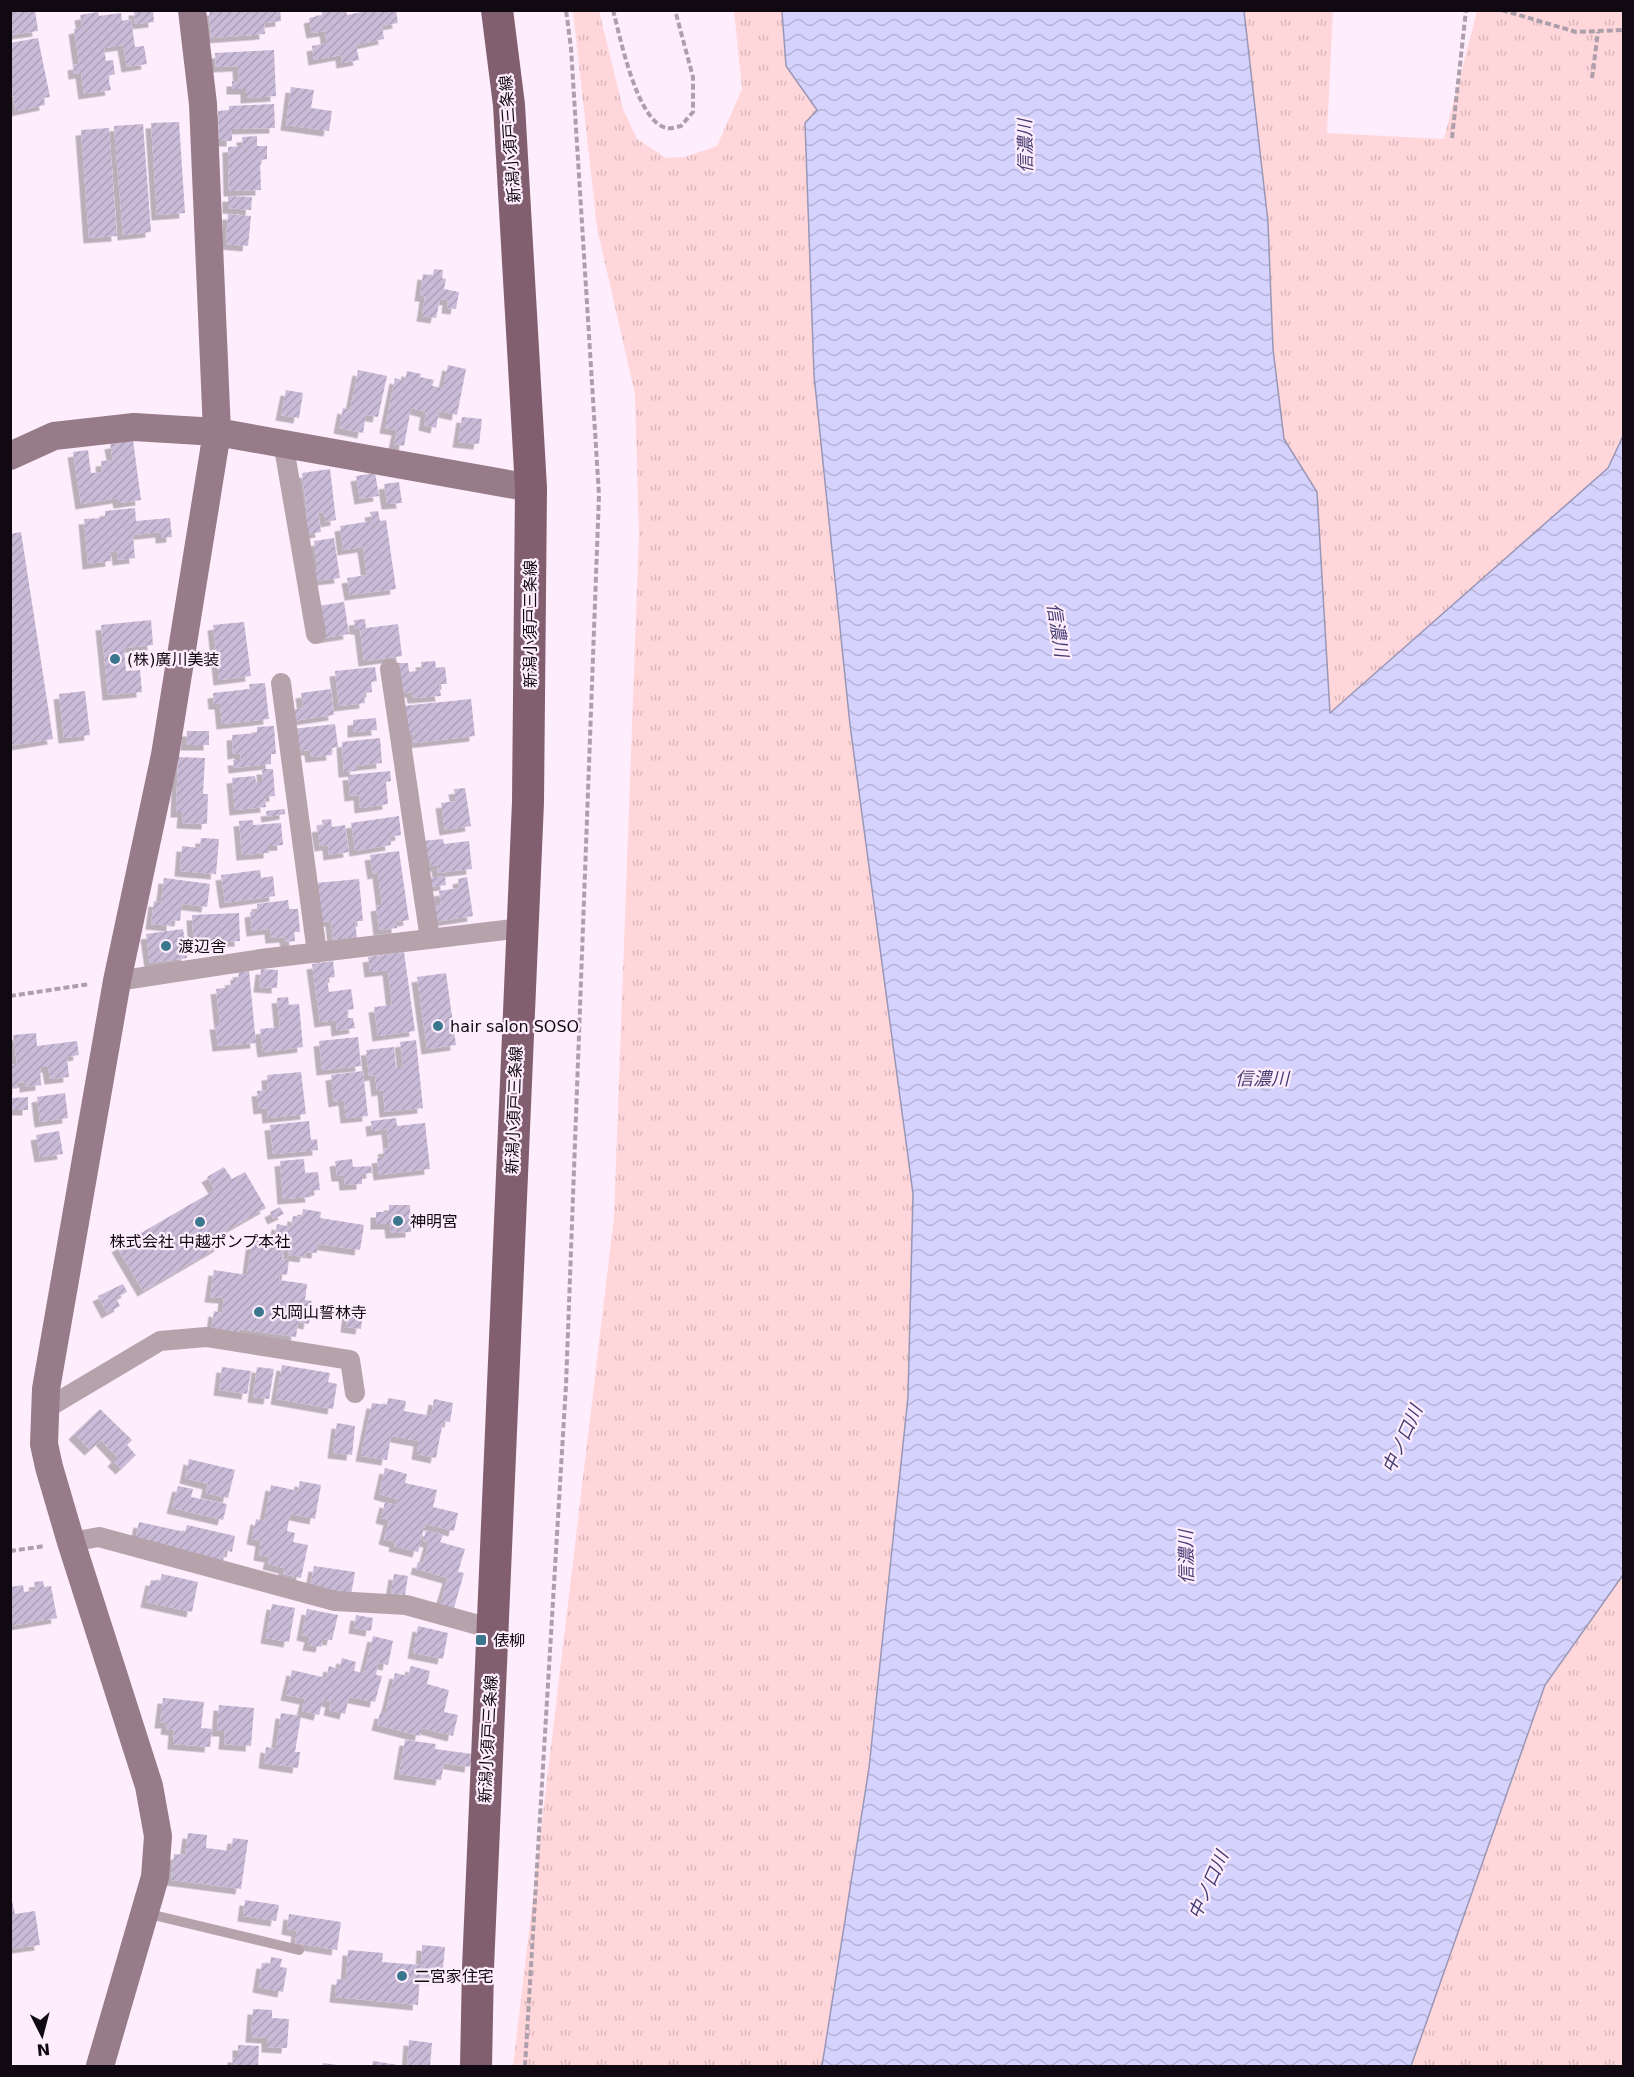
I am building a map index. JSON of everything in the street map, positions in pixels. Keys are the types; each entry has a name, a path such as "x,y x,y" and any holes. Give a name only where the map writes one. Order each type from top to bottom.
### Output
{"main road":[{"name":"新潟小須戸三条線","path":"476,2067 478,1968 528,802 531,488 509,105 497,10"}],"street":[{"path":"100,2067 155,1877 158,1858 155,1814 149,1786 71,1542 44,1444 44,1410 117,981 165,755 217,432 203,104 192,10"},
{"path":"10,456 54,436 134,428 217,432 284,442 531,488"},
{"path":"284,442 316,634"},
{"path":"390,669 430,939"},
{"path":"281,683 317,953"},
{"path":"117,981 317,953 522,928"},
{"path":"44,1410 160,1341 206,1337 350,1360 356,1393"},
{"path":"71,1542 99,1538 335,1601 406,1605 493,1629"}],"lane":[{"path":"144,1912 299,1950"}],"path":[{"path":"525,2067 566,1384 599,495 571,48 566,10"},
{"path":"613,10 634,86 644,108 654,121 667,128 681,126 693,112 693,77 675,10"},
{"path":"1452,138 1466,10"},
{"path":"1502,10 1576,32 1623,30"},
{"path":"1592,78 1598,32"},
{"path":"10,996 117,981"},
{"path":"10,1551 71,1542"}],"green space":[{"path":"573,11 599,11 623,109 637,139 666,158 685,157 717,146 742,89 734,11 782,11 786,66 817,110 850,725 913,1194 908,1397 869,1768 822,2066 513,2066 614,1217 639,535 635,394 597,228"},
{"path":"1244,11 1333,11 1327,133 1444,139 1477,11 1623,11 1623,436 1608,468 1330,714 1317,492 1284,439 1273,349 1268,222"},
{"path":"1623,1575 1623,2066 1411,2066 1545,1685"}],"water":[{"name":"信濃川","path":"782,11 1244,11 1268,222 1273,349 1284,439 1317,492 1330,713 1608,468 1623,436 1623,1575 1545,1685 1411,2066 822,2066 869,1768 908,1397 913,1194 850,725 814,375 805,123 817,110 786,66"}],"building":[{"path":"35,10 38,31 10,35 10,12"},
{"path":"134,10 153,10 154,22 135,24"},
{"path":"209,10 280,10 281,21 264,23 265,34 211,38"},
{"path":"322,10 346,10 347,15 371,10 396,10 398,23 382,26 384,39 356,45 359,60 342,63 341,55 314,60 312,46 327,43 325,31 312,33 309,18 322,15"},
{"path":"98,12 99,16 121,13 122,21 131,19 135,47 144,46 147,64 127,67 123,45 104,48 106,61 113,60 115,74 108,76 111,90 84,94 81,73 74,74 73,65 79,64 74,29 82,27 80,15"},
{"path":"38,38 50,97 44,98 45,105 16,111 10,84 10,43"},
{"path":"274,50 276,96 246,98 246,89 232,89 232,81 239,81 238,66 216,67 215,53"},
{"path":"291,87 314,90 311,108 332,111 329,131 286,125"},
{"path":"274,104 275,128 232,129 232,141 219,141 218,111 229,110 229,106"},
{"path":"179,122 185,213 157,215 151,123"},
{"path":"143,124 151,232 123,235 114,126"},
{"path":"109,128 117,236 89,238 81,130"},
{"path":"257,136 257,146 267,146 267,159 260,160 261,190 229,191 228,147 243,146 242,137"},
{"path":"228,196 252,197 251,210 228,208"},
{"path":"228,214 251,216 248,246 226,244"},
{"path":"434,269 443,270 442,278 446,279 444,289 459,292 456,309 447,308 448,300 440,299 436,318 422,316 425,296 420,296 423,274 433,276"},
{"path":"448,365 466,369 457,415 439,411 436,428 424,425 426,412 411,408 404,446 394,444 397,430 385,428 395,378 405,381 407,371 434,380 432,386 443,388"},
{"path":"358,370 387,376 378,417 366,415 363,433 339,428 343,408 350,410"},
{"path":"286,390 303,393 299,418 281,415"},
{"path":"462,417 482,419 479,444 458,442"},
{"path":"133,440 141,500 119,503 118,498 81,504 73,452 88,450 91,473 102,472 101,461 113,460 110,444"},
{"path":"330,469 336,520 326,522 324,512 318,513 321,532 304,535 302,516 307,516 302,473"},
{"path":"375,473 379,496 360,499 356,476"},
{"path":"399,482 402,503 387,504 384,484"},
{"path":"135,508 136,521 170,518 172,537 161,538 161,532 133,535 135,558 118,560 117,551 110,552 111,561 88,564 84,519 105,518 105,511"},
{"path":"378,511 380,521 386,520 396,589 350,595 347,578 367,575 363,547 343,550 340,526 372,521 370,512"},
{"path":"21,532 53,739 10,746 10,534"},
{"path":"334,538 340,578 313,581 312,571 318,570 314,541"},
{"path":"344,602 349,634 323,638 318,606"},
{"path":"365,619 366,628 398,624 402,656 364,661 360,629 355,629 354,620"},
{"name":"(株)廣川美装","path":"151,620 153,645 124,648 126,671 140,670 142,692 108,695 101,625"},
{"path":"244,622 251,676 219,680 213,625"},
{"path":"435,661 436,668 445,667 447,684 439,684 441,696 413,698 412,692 398,693 396,663 408,663 409,672 422,670 421,662"},
{"path":"375,667 377,681 371,682 372,692 364,693 365,703 339,706 335,671"},
{"path":"265,683 269,719 222,724 220,704 214,704 213,693 250,689 249,684"},
{"path":"331,689 334,715 293,721 292,710 303,708 301,693"},
{"path":"85,691 90,735 64,738 59,694"},
{"path":"471,699 475,736 414,743 413,735 406,735 403,706"},
{"path":"376,718 377,730 353,732 353,720"},
{"path":"335,724 338,747 331,748 332,755 311,757 310,750 296,751 293,729"},
{"path":"274,726 276,754 271,754 271,764 234,768 233,760 241,760 240,753 233,754 232,735 257,733 257,727"},
{"path":"187,731 209,731 209,745 186,745"},
{"path":"380,738 382,763 355,766 356,771 344,772 342,742"},
{"path":"178,757 205,758 203,794 208,794 207,824 182,823 183,812 176,812"},
{"path":"262,769 273,769 275,796 265,797 266,807 235,810 232,778 255,776 256,782 263,782"},
{"path":"390,771 391,781 386,782 388,804 360,808 359,795 350,796 348,775"},
{"path":"465,788 471,826 445,830 441,803 456,801 454,789"},
{"path":"285,809 285,814 267,817 266,811"},
{"path":"399,816 401,835 390,837 391,845 355,851 351,823"},
{"path":"331,819 332,827 345,825 349,852 329,855 328,845 320,846 317,827 323,826 322,820"},
{"path":"253,820 253,825 281,823 283,845 269,846 269,853 242,855 239,821"},
{"path":"201,838 219,839 216,874 180,871 182,846 200,848"},
{"path":"443,839 444,844 469,841 472,869 438,873 437,866 431,866 430,860 424,860 422,841"},
{"path":"399,851 409,920 397,922 397,928 379,930 376,906 382,905 378,873 373,874 370,855"},
{"path":"260,870 261,878 273,876 275,896 225,903 221,875"},
{"path":"445,876 446,885 428,887 427,878"},
{"path":"467,877 473,916 434,922 432,906 441,905 439,891 459,888 458,879"},
{"path":"164,878 210,884 207,907 182,904 180,921 172,920 172,926 151,924 154,901 161,902"},
{"path":"359,879 363,921 355,921 357,938 333,940 331,921 320,922 316,883"},
{"path":"288,900 289,909 298,909 300,932 294,932 295,941 286,942 285,937 271,938 270,929 252,931 250,912 257,911 257,904"},
{"path":"239,913 240,941 222,942 222,947 194,949 192,915"},
{"path":"183,929 187,958 150,963 146,934"},
{"path":"404,952 415,1031 378,1036 374,1007 392,1005 388,970 370,972 368,957"},
{"path":"333,961 335,977 327,978 329,992 351,989 354,1009 347,1010 348,1018 353,1018 355,1028 337,1031 336,1020 320,1022 312,964"},
{"path":"261,969 278,970 277,988 259,987"},
{"path":"249,971 256,1043 218,1046 215,1024 220,1024 216,989 231,987 230,980 239,979 238,972"},
{"path":"446,973 456,1045 427,1049 417,977"},
{"path":"288,997 289,1005 299,1004 303,1047 263,1052 260,1029 280,1027 277,998"},
{"path":"36,1033 37,1046 77,1041 79,1055 67,1057 69,1077 50,1079 48,1067 40,1067 41,1085 25,1087 25,1082 17,1083 18,1088 10,1089 10,1065 17,1064 13,1035"},
{"path":"358,1037 361,1066 322,1070 319,1041"},
{"path":"416,1040 423,1108 385,1112 383,1090 377,1091 375,1075 369,1076 366,1050 394,1047 396,1067 403,1067 400,1042"},
{"path":"363,1071 368,1116 346,1118 344,1100 334,1102 331,1075"},
{"path":"301,1072 306,1114 268,1118 267,1108 259,1109 257,1091 268,1090 267,1075"},
{"path":"65,1093 68,1118 40,1122 37,1097"},
{"path":"28,1097 28,1110 12,1110 12,1098"},
{"path":"396,1118 397,1126 425,1123 430,1169 379,1175 377,1158 385,1157 383,1149 389,1148 387,1129 372,1131 371,1121"},
{"path":"309,1121 311,1140 317,1139 318,1150 273,1154 270,1125"},
{"path":"59,1131 63,1154 40,1157 36,1135"},
{"path":"304,1159 305,1173 318,1172 320,1190 310,1191 311,1197 283,1199 280,1161"},
{"path":"352,1159 353,1167 371,1166 372,1173 362,1174 362,1184 345,1185 344,1176 337,1176 335,1161"},
{"name":"株式会社 中越ポンプ本社","path":"224,1167 232,1179 245,1172 266,1208 215,1237 220,1246 143,1291 117,1247 215,1190 207,1177"},
{"path":"389,1205 410,1205 411,1232 391,1233 390,1224 376,1224 376,1212 389,1212"},
{"path":"280,1207 284,1214 273,1219 270,1212"},
{"path":"303,1209 321,1212 320,1218 364,1225 360,1250 318,1244 317,1253 306,1252 305,1257 288,1255 289,1249 284,1248 282,1259 289,1260 287,1275 280,1274 279,1280 307,1284 305,1300 312,1301 309,1324 298,1322 296,1337 240,1329 239,1336 211,1332 214,1311 222,1313 224,1298 210,1297 214,1270 247,1275 252,1240 274,1242 277,1224 291,1227 293,1216 302,1217"},
{"path":"123,1284 127,1292 116,1298 120,1306 107,1313 98,1296"},
{"path":"348,1311 363,1313 361,1329 346,1327"},
{"path":"282,1365 330,1373 328,1382 337,1384 333,1409 276,1399"},
{"path":"222,1367 251,1371 247,1394 219,1390"},
{"path":"257,1367 274,1369 269,1399 253,1397"},
{"path":"388,1398 406,1401 404,1411 431,1416 434,1399 453,1403 450,1422 443,1421 436,1458 417,1454 419,1441 391,1436 387,1460 361,1456 372,1403 387,1405"},
{"path":"100,1409 132,1440 127,1445 136,1455 121,1469 113,1461 117,1457 101,1440 90,1450 74,1434"},
{"path":"337,1423 355,1426 352,1455 333,1453"},
{"path":"189,1459 235,1470 228,1498 206,1493 208,1484 185,1478"},
{"path":"385,1468 407,1474 405,1483 437,1490 433,1507 458,1513 454,1531 425,1524 418,1552 394,1546 395,1542 384,1539 389,1520 381,1518 385,1502 396,1505 397,1499 379,1494"},
{"path":"300,1481 321,1485 315,1519 290,1514 287,1531 295,1533 293,1542 308,1545 301,1578 283,1574 284,1568 268,1564 270,1557 259,1555 261,1541 252,1539 256,1519 264,1521 271,1485 298,1491"},
{"path":"178,1486 193,1489 191,1497 227,1504 223,1520 172,1508"},
{"path":"139,1522 185,1532 187,1525 235,1536 232,1552 225,1550 223,1561 135,1541"},
{"path":"426,1530 443,1535 440,1542 465,1549 458,1572 464,1573 454,1608 440,1604 448,1578 416,1569 418,1562 423,1563 429,1542 423,1541"},
{"path":"314,1566 355,1572 351,1595 310,1588"},
{"path":"162,1574 198,1582 192,1612 146,1602 151,1580 160,1581"},
{"path":"394,1574 408,1576 405,1595 391,1593"},
{"path":"43,1581 44,1587 51,1586 57,1618 10,1626 10,1587 23,1585 24,1592 36,1590 34,1582"},
{"path":"272,1604 295,1608 289,1642 266,1638"},
{"path":"307,1609 338,1615 332,1640 323,1639 321,1647 308,1645 310,1637 302,1635"},
{"path":"356,1615 373,1618 371,1631 354,1628"},
{"path":"418,1626 448,1633 443,1659 413,1653"},
{"path":"373,1636 393,1641 388,1665 378,1663 376,1675 382,1676 375,1702 349,1697 345,1714 329,1710 331,1702 323,1700 319,1715 302,1711 305,1699 286,1695 292,1670 326,1678 329,1666 339,1669 342,1658 356,1662 354,1671 364,1673"},
{"path":"411,1666 430,1671 427,1684 449,1690 444,1712 458,1715 453,1736 422,1728 420,1736 377,1725 380,1713 385,1714 395,1673 408,1676"},
{"path":"163,1698 204,1702 201,1728 212,1729 210,1747 173,1744 174,1730 166,1729 167,1723 160,1723"},
{"path":"219,1705 254,1708 251,1746 224,1744 225,1731 217,1731"},
{"path":"281,1713 301,1716 295,1752 300,1752 298,1768 264,1763 266,1747 276,1749"},
{"path":"405,1740 436,1744 435,1749 472,1754 470,1767 444,1763 441,1780 399,1774"},
{"path":"188,1833 207,1835 206,1848 231,1851 233,1838 248,1840 241,1889 171,1880 174,1854 185,1855"},
{"path":"10,1892 15,1914 35,1911 40,1945 10,1949"},
{"path":"245,1900 279,1905 276,1921 243,1916"},
{"path":"289,1914 341,1922 337,1950 295,1943 297,1931 287,1929"},
{"path":"422,1945 445,1947 442,1979 420,1977 418,2005 335,1997 337,1979 346,1980 348,1950 383,1953 382,1962 421,1965"},
{"path":"271,1957 282,1959 280,1967 287,1968 283,1992 258,1987 262,1963 270,1964"},
{"path":"253,2009 272,2010 272,2018 289,2019 287,2048 267,2047 267,2038 251,2037"},
{"path":"409,2040 432,2043 430,2066 407,2066"},
{"path":"238,2045 259,2046 258,2066 233,2064 233,2057 238,2057"},
{"path":"373,2061 398,2065 398,2066 372,2066"},
{"path":"323,2063 338,2065 338,2066 322,2066"}],"place":[{"name":"(株)廣川美装","path":"115,659"},
{"name":"渡辺舎","path":"166,946"},
{"name":"hair salon SOSO","path":"438,1026"},
{"name":"神明宮","path":"398,1221"},
{"name":"株式会社 中越ポンプ本社","path":"200,1222"},
{"name":"丸岡山誓林寺","path":"259,1312"},
{"name":"俵柳","path":"481,1640"},
{"name":"二宮家住宅","path":"402,1976"}],"water label":[{"name":"中ノ口川","path":"1402,1439"},
{"name":"中ノ口川","path":"1208,1885"}]}
